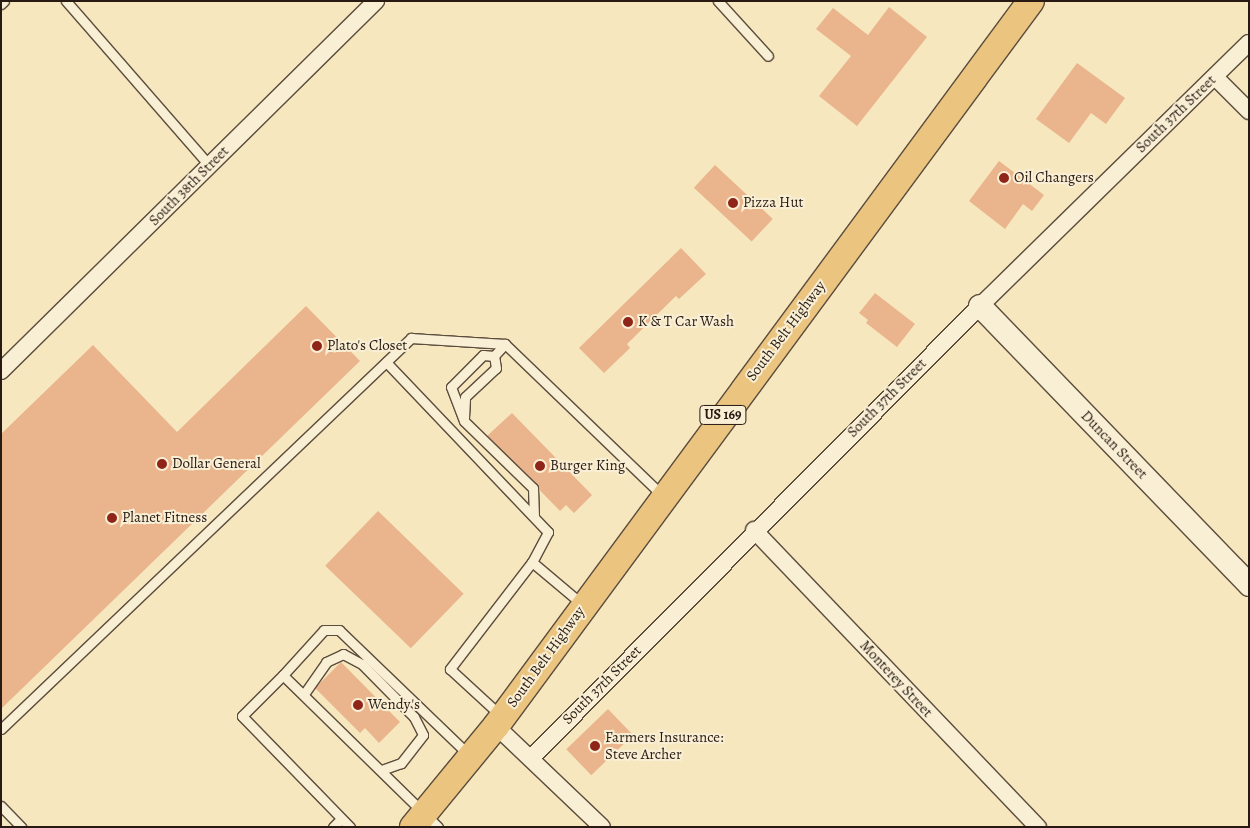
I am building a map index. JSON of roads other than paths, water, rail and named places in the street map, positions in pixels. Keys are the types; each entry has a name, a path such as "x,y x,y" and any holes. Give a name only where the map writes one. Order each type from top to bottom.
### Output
{"main road":[{"name":"South Belt Highway","path":"425,822 470,757 499,722 663,497 1031,1"}],"street":[{"name":"South 38th Street","path":"1,371 376,1"},
{"name":"South 37th Street","path":"531,758 754,530 1249,43"},
{"path":"1214,76 1249,111"},
{"name":"Duncan Street","path":"980,306 1249,585"},
{"name":"Monterey Street","path":"754,530 1038,827"},
{"path":"499,722 531,758 602,827"}],"lane":[{"path":"66,1 210,166"},
{"path":"718,1 768,56"},
{"path":"1,729 411,338 506,344 663,497"},
{"path":"494,356 506,344"},
{"path":"494,356 483,355 451,387 464,421 533,488 534,516"},
{"path":"464,421 466,397 496,368 494,356"},
{"path":"386,362 548,532 532,562 450,669 499,722"},
{"path":"532,562 584,606"},
{"path":"350,827 242,716 324,630 339,630 470,757"},
{"path":"304,694 326,662 343,654 362,664 414,717 423,735 401,764 382,770"},
{"path":"283,674 382,770 425,822"},
{"path":"3,812 21,827"},
{"path":"332,827 341,819"}],"place":[{"name":"Oil Changers","path":"1004,178"},
{"name":"Pizza Hut","path":"733,203"},
{"name":"K & T Car Wash","path":"628,322"},
{"name":"Plato's Closet","path":"317,346"},
{"name":"Dollar General","path":"162,464"},
{"name":"Burger King","path":"540,466"},
{"name":"Planet Fitness","path":"112,518"},
{"name":"Wendy's","path":"358,705"},
{"name":"Farmers Insurance: Steve Archer","path":"595,746"}]}
